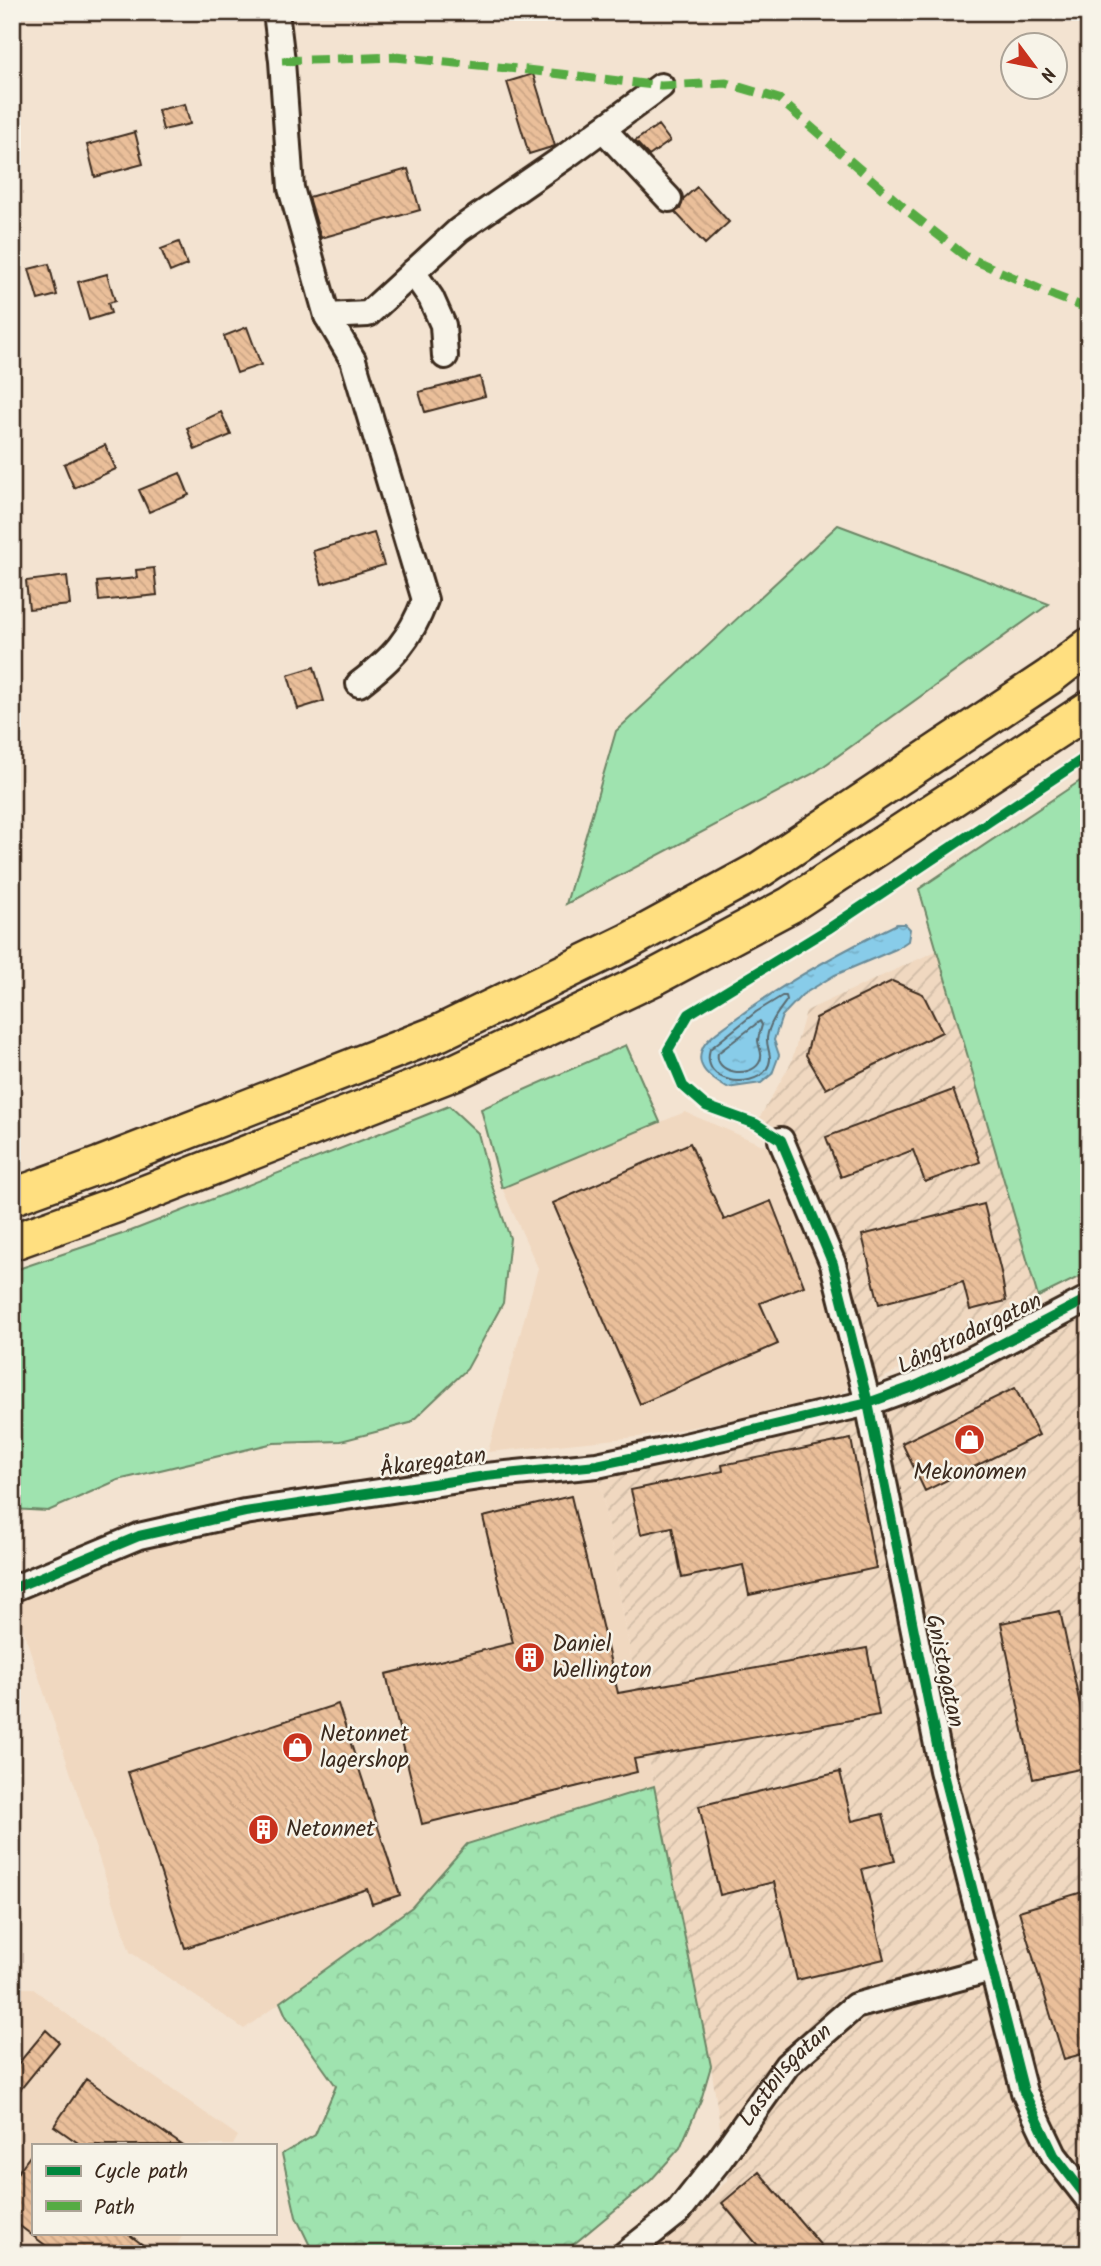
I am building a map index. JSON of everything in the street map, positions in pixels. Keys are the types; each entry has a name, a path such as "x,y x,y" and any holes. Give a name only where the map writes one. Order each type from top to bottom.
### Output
{"highway":[{"path":"12,1197 439,1033 627,942 761,869 1049,677 1089,646"},
{"path":"12,1242 118,1204 455,1072 653,978 790,905 1089,709"}],"street":[{"path":"276,12 291,188 327,316 354,360 425,600 415,626 387,662 359,684"},
{"path":"327,316 368,314 459,230 661,86"},
{"path":"603,129 669,199"},
{"path":"413,272 431,298 443,325 445,356"},
{"name":"Gnistagatan","path":"781,1140 833,1264 868,1403 942,1770 1024,2092 1054,2155 1089,2200"},
{"name":"Långtradargatan","path":"868,1403 915,1386 965,1363 1089,1298"},
{"name":"Åkaregatan","path":"12,1589 139,1536 245,1511 486,1476 597,1465 868,1403"},
{"name":"Lastbilsgatan","path":"625,2254 678,2212 720,2159 787,2065 855,2006 992,1969"}],"shaded area":[{"path":"938,950 1038,1297 864,1388 781,1140 756,1124 791,1063 806,1011"},
{"path":"685,1112 772,1149 822,1267 852,1385 832,1400 647,1436 488,1452 538,1268 502,1188"},
{"path":"1089,1298 1089,2254 647,2254 683,2225 728,2180 711,2066 654,1786 597,1465 868,1403 888,1411 965,1363"},
{"path":"597,1465 654,1786 467,1844 412,1907 244,2029 130,1952 12,1596 139,1536"},
{"path":"12,1988 32,1988 238,2136 234,2144 32,2144 32,2234 183,2234 172,2254 12,2254"}],"green space":[{"path":"838,525 1049,604 814,773 566,904 616,731"},
{"path":"1089,775 1089,1272 1038,1297 919,889"},
{"path":"626,1045 660,1122 502,1188 481,1109"},
{"path":"449,1106 478,1133 490,1180 510,1238 503,1303 467,1369 410,1423 341,1441 274,1443 118,1480 48,1511 12,1509 12,1271 131,1231"},
{"path":"654,1786 711,2066 701,2100 680,2148 651,2180 562,2254 314,2254 296,2217 282,2154 315,2135 336,2086 286,2016 280,2002 412,1907 467,1844"}],"water":[{"path":"897,924 905,924 910,929 908,941 896,949 835,975 802,995 782,1016 774,1040 779,1055 772,1074 761,1083 727,1088 706,1072 700,1061 701,1054 705,1043 716,1033 750,1008 832,957"}],"building":[{"path":"533,74 555,146 529,154 507,82"},
{"path":"185,104 190,124 163,130 158,110"},
{"path":"658,125 670,141 649,156 635,141"},
{"path":"135,132 143,164 95,177 87,145"},
{"path":"408,169 420,210 321,238 309,197"},
{"path":"697,187 729,222 705,244 675,212 680,209 683,199"},
{"path":"179,242 187,265 170,272 161,249"},
{"path":"49,264 57,295 38,300 29,269"},
{"path":"107,274 115,301 108,303 111,313 89,320 78,282"},
{"path":"247,327 261,365 237,373 224,336"},
{"path":"480,377 485,396 425,412 419,392"},
{"path":"221,412 231,435 195,450 187,428"},
{"path":"105,445 116,469 74,488 64,464"},
{"path":"180,473 189,495 149,512 139,490"},
{"path":"374,533 384,565 322,584 313,551"},
{"path":"154,568 157,595 99,601 97,582 137,578 136,570"},
{"path":"67,576 70,605 29,609 26,581"},
{"path":"314,667 324,701 298,709 288,675"},
{"path":"892,981 923,994 942,1032 826,1089 806,1055 816,1018"},
{"path":"953,1090 980,1162 925,1182 913,1150 841,1177 826,1137"},
{"path":"690,1143 724,1220 771,1201 804,1286 760,1303 778,1344 640,1404 553,1203"},
{"path":"984,1204 1006,1301 970,1310 963,1282 879,1304 862,1235"},
{"name":"Mekonomen","path":"1015,1388 1039,1435 925,1491 902,1443"},
{"path":"851,1439 876,1568 749,1595 743,1565 682,1578 672,1527 641,1534 631,1490 723,1471 722,1465"},
{"name":"Daniel Wellington","path":"571,1496 618,1693 867,1648 879,1715 634,1759 637,1772 422,1824 386,1674 513,1643 483,1517"},
{"path":"1060,1611 1089,1747 1089,1767 1033,1779 1001,1623"},
{"name":"Netonnet","path":"338,1704 400,1895 372,1904 367,1889 185,1948 128,1772"},
{"path":"840,1772 852,1821 883,1814 895,1861 862,1869 884,1959 797,1980 774,1882 720,1895 699,1806"},
{"path":"1089,1890 1089,2052 1064,2059 1019,1911"},
{"path":"46,2030 59,2042 12,2100 12,2071"},
{"path":"86,2079 181,2144 80,2144 54,2126"},
{"path":"32,2153 32,2234 128,2234 155,2254 57,2254 12,2220 12,2180"},
{"path":"759,2172 828,2254 765,2254 722,2203"}],"marked path":[{"path":"282,61 395,57 661,86 726,83 779,99 909,212 965,256 1089,309"}],"cycle path":[{"path":"1089,755 828,929 689,1014 668,1050 683,1086 706,1106 756,1124 781,1140 833,1264 868,1403 942,1770 1024,2092 1054,2155 1089,2200"},
{"path":"12,1589 139,1536 245,1512 486,1476 597,1465 868,1403 915,1386 965,1363 1089,1298"}],"place":[{"name":"Mekonomen","path":"970,1439"},
{"name":"Daniel Wellington","path":"529,1658"},
{"name":"Netonnet lagershop","path":"297,1748"},
{"name":"Netonnet","path":"263,1830"}]}
